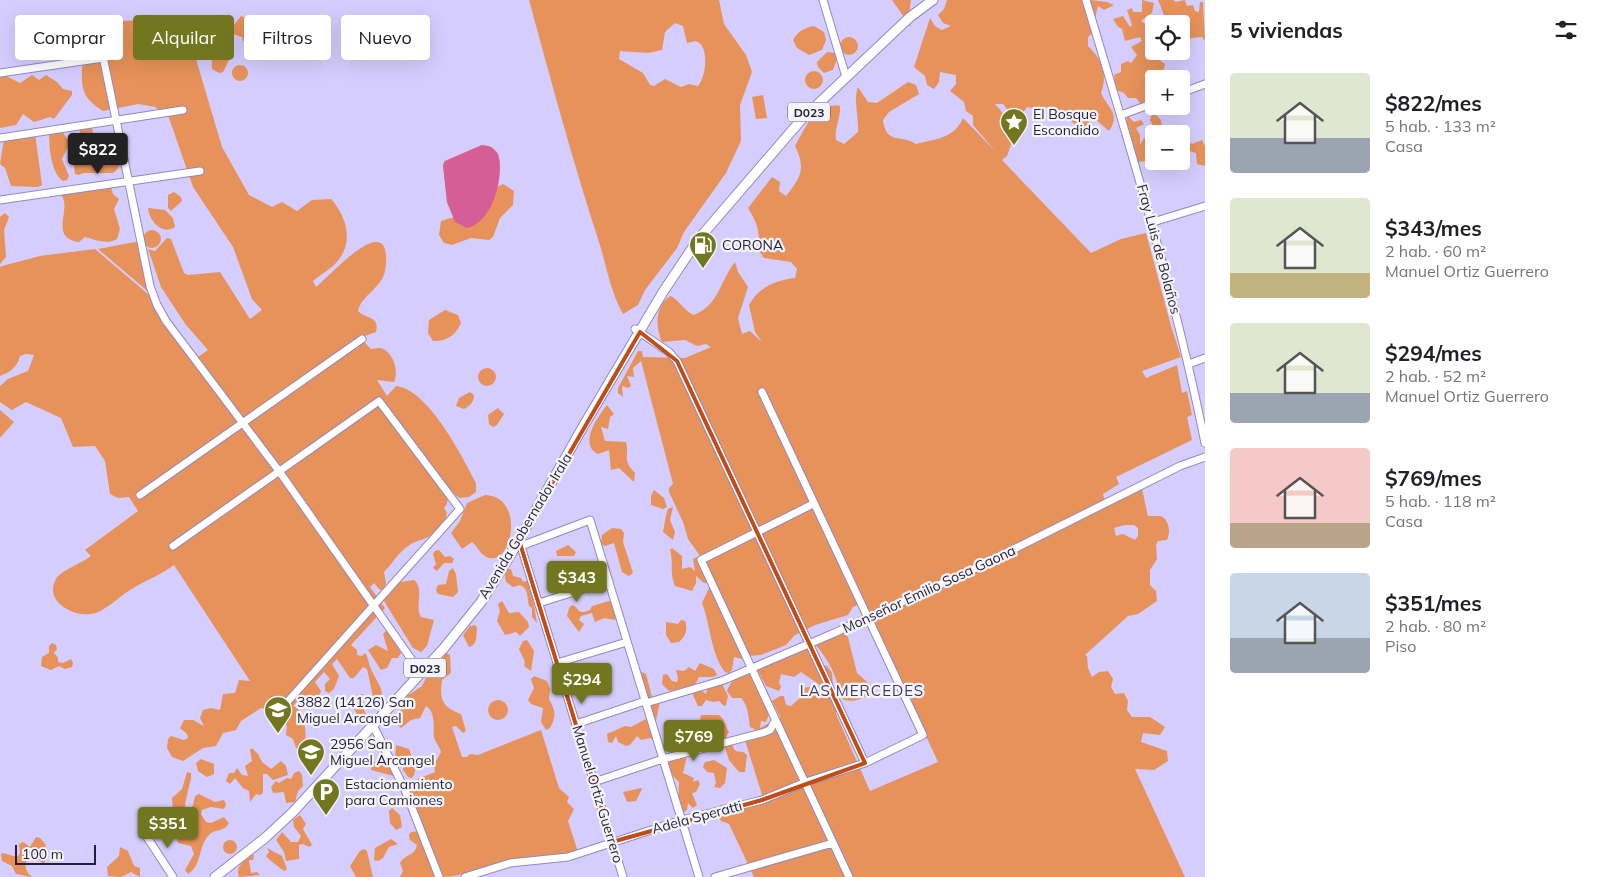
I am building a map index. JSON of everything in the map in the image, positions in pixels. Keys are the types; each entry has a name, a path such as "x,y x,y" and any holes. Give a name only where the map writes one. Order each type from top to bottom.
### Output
{"main road":[{"name":"Avenida Gobernador Irala","path":"215,877 280,825 372,723 421,673 481,602 520,543 637,331 699,238 787,135 910,17 933,0"}],"street":[{"path":"823,0 846,77"},
{"name":"Fray Luis de Bolaños","path":"1086,0 1153,222 1189,364 1205,443"},
{"path":"0,73 89,60"},
{"path":"103,60 150,286 157,305 204,372 279,471 421,673"},
{"path":"1190,90 1205,84"},
{"path":"1121,115 1145,106"},
{"path":"0,138 116,122 183,110"},
{"path":"0,200 200,171"},
{"path":"1153,222 1205,206"},
{"path":"637,331 668,352 677,361 865,763"},
{"path":"140,495 362,339"},
{"path":"1189,364 1205,358"},
{"path":"762,392 866,618"},
{"path":"173,546 379,401 460,509 281,709"},
{"name":"Monseñor Emilio Sosa Gaona","path":"576,724 724,680 751,667 810,644 976,568 1180,466 1205,457"},
{"path":"813,504 756,531 702,560 775,721 806,782 849,877"},
{"path":"520,543 590,520 699,877"},
{"name":"Manuel Ortiz Guerrero","path":"520,543 623,877"},
{"path":"539,603 609,582"},
{"name":"Adela Speratti","path":"465,877 510,864 568,857 682,820 762,800 806,782 865,763 923,735 866,618"},
{"path":"557,663 627,642"},
{"path":"594,782 663,759 765,732 770,730 775,721"},
{"path":"372,723 405,790 439,877"},
{"path":"145,834 173,877"},
{"path":"715,877 833,843"}],"highlighted area":[{"path":"640,332 677,361 865,763 762,800 612,842 519,540"}],"shaded area":[{"path":"529,0 719,0 724,24 746,55 752,72 740,105 741,141 726,173 684,232 677,248 645,290 638,305 623,314 612,288 571,152","holes":["675,23 683,26 687,43 696,41 700,44 705,55 705,69 698,86 689,84 681,87 665,79 654,86 650,85 643,73 619,59 620,51 648,53 662,50 665,32"]},
{"path":"892,0 911,0 909,15 911,27"},
{"path":"947,0 1086,0 1087,3 1091,0 1114,5 1104,10 1098,6 1094,22 1095,31 1088,37 1088,46 1097,56 1104,73 1101,93 1114,115 1109,131 1095,119 1087,117 1090,126 1080,127 1053,109 1043,107 1027,107 1022,114 1014,118 1003,104 995,104 1016,131 1007,156 1002,160 1091,253 1121,239 1146,233 1181,357 1142,371 1146,378 1177,365 1182,393 1187,391 1192,415 1187,417 1192,440 1116,477 1119,484 1103,494 1106,505 1137,489 1142,489 1148,516 1161,516 1167,523 1169,530 1167,540 1158,541 1156,545 1157,559 1150,570 1150,585 1156,591 1157,601 1138,614 1128,616 1085,655 1087,656 1088,668 1092,677 1099,672 1108,671 1113,679 1111,687 1115,694 1124,693 1128,701 1127,710 1132,717 1150,717 1165,727 1160,735 1143,733 1141,742 1167,751 1168,761 1154,770 1135,769 1185,877 754,877 729,824 721,821 716,813 720,805 742,803 762,795 744,737 756,730 750,727 744,701 741,698 732,698 727,691 733,680 743,674 751,674 769,714 766,722 761,721 760,728 780,717 772,701 780,696 784,696 786,705 791,706 801,697 802,688 814,688 830,697 870,791 938,762 864,602 853,607 848,615 815,625 795,635 786,645 761,655 750,656 743,643 742,659 734,657 732,670 729,673 725,672 716,656 702,603 709,588 713,587 709,583 704,583 696,576 696,583 692,591 675,586 673,580 670,550 672,548 682,556 682,569 690,567 695,571 693,559 700,556 688,539 683,522 669,492 669,488 673,484 641,361 633,368 634,377 627,376 631,386 628,388 622,386 623,397 618,393 618,388 638,351 642,351 643,357 685,358 711,347 706,344 697,346 685,340 662,342 658,330 659,310 662,304 671,296 694,315 703,310 714,299 735,262 738,272 748,287 738,318 742,334 750,331 762,342 755,332 749,305 763,289 775,283 795,278 797,269 791,262 764,258 759,251 759,234 756,224 748,208 772,177 780,182 779,191 786,196 798,178 801,167 795,146 807,124 824,108 840,106 836,140 844,144 858,132 856,97 858,87 868,102 877,103 908,82 916,85 919,94 889,112 883,120 887,133 895,138 916,144 949,134 955,130 963,118 995,151 973,125 973,116 966,111 964,102 950,91 956,84 956,75 940,72 939,82 934,89 927,85 925,76 914,67 930,18 935,26 942,30 951,26 943,23 938,15 944,9","holes":["1134,525 1138,528 1138,536 1135,540 1123,534 1116,536 1114,528"]},
{"path":"1142,0 1154,3 1152,13 1145,15 1145,18 1141,21 1145,24 1145,60 1160,60 1165,64 1162,70 1145,70 1145,102 1141,104 1136,98 1128,98 1124,93 1116,90 1114,75 1121,72 1121,64 1128,61 1131,63 1137,55 1131,47 1142,41 1140,37 1125,41 1122,29 1118,27 1113,19 1123,16 1130,27 1132,25 1127,10 1132,8 1133,12 1142,12"},
{"path":"1158,0 1173,0 1176,2 1185,0 1187,6 1193,5 1195,11 1199,12 1200,2 1203,2 1205,41 1202,37 1191,38 1190,40 1190,15 1164,15"},
{"path":"241,16 244,17 244,41 242,37 234,34 234,25"},
{"path":"123,21 133,21 133,60 196,60 222,147 249,195 272,207 282,202 297,211 312,200 331,199 337,206 347,231 345,248 335,264 313,281 316,287 343,262 368,244 378,242 384,247 386,262 384,275 377,286 362,302 358,311 374,320 377,327 376,332 351,341 357,349 363,341 371,349 382,348 387,351 393,359 396,368 394,382 377,380 387,396 396,386 408,390 420,399 432,411 453,441 476,483 476,492 469,497 460,498 449,491 447,504 444,508 447,513 441,528 432,536 408,546 402,551 384,572 386,583 384,589 380,590 374,583 370,587 385,608 351,645 357,650 357,655 362,656 365,653 367,657 382,692 379,707 375,706 367,669 363,667 354,678 350,678 337,659 332,664 339,676 334,689 329,693 325,691 325,684 330,679 324,672 315,682 321,691 317,702 312,704 308,696 303,695 293,706 301,713 305,726 305,741 301,751 296,748 293,739 286,735 287,726 283,716 277,722 270,710 261,708 241,721 236,730 223,733 216,746 203,748 183,761 172,757 167,748 168,739 171,736 184,740 188,738 187,734 180,728 184,720 193,720 204,726 200,718 203,710 211,708 220,710 223,694 235,693 239,680 250,681 174,565 130,590 96,613 84,614 69,610 57,601 54,594 53,587 58,576 91,556 85,550 138,511 129,497 118,498 110,494 105,461 95,446 73,447 61,418 26,402 12,410 0,402 0,386 8,379 28,371 34,355 26,354 20,356 13,369 0,376 0,267 40,256 95,249 155,300 195,359 208,350 186,325 161,287 148,249 155,251 167,238 171,239 184,273 188,275 220,272 250,319 262,310 252,299 233,247 193,187 169,118 155,107 138,104 103,111 91,102 85,93 82,81 82,66 90,60 123,60"},
{"path":"814,26 824,32 826,40 822,50 809,55 797,48 793,40 802,30"},
{"path":"849,37 855,40 858,46 855,52 849,55 843,52 840,46 843,40"},
{"path":"827,52 835,53 838,57 833,70 824,73 818,67 817,62"},
{"path":"212,60 229,60 223,72 219,73 212,69"},
{"path":"240,65 246,67 248,73 246,79 240,81 234,79 232,73 234,67"},
{"path":"814,71 820,74 823,80 820,86 814,89 808,86 805,80 808,74"},
{"path":"0,73 20,83 32,75 39,80 46,75 57,82 63,89 72,91 72,95 54,119 50,117 34,122 23,114 16,125 0,128"},
{"path":"763,95 767,118 756,119 752,97"},
{"path":"1156,115 1161,120 1162,125 1152,125 1150,120 1151,116"},
{"path":"1128,116 1134,122 1141,120 1144,124 1136,128 1140,135 1140,145 1144,138 1145,161 1138,162 1133,154 1126,120"},
{"path":"91,123 96,149 100,151 113,146 122,150 121,163 113,173 75,174 72,151 83,149 80,127"},
{"path":"49,130 62,131 70,143 62,159 69,176 67,180 63,181 55,171 50,150"},
{"path":"35,133 42,185 38,187 11,186 5,168 0,164 4,139"},
{"path":"1202,140 1205,146 1205,166 1197,164 1196,153 1190,151 1190,142 1192,144"},
{"path":"482,145 490,146 498,155 500,167 497,187 503,184 514,191 513,205 500,218 493,237 489,240 471,238 452,245 444,243 439,235 441,221 454,217 447,202 443,165 445,161"},
{"path":"482,145 491,147 498,154 500,175 490,208 483,218 467,228 455,222 447,202 443,165 445,161"},
{"path":"111,187 113,194 119,199 114,209 120,229 117,239 105,242 85,237 79,242 71,240 66,236 62,225 64,201 61,194"},
{"path":"174,192 181,197 182,201 171,211 168,208 168,195"},
{"path":"148,208 165,210 173,218 175,227 166,230 157,226 151,218"},
{"path":"5,213 9,217 4,230 6,257 0,264 0,217"},
{"path":"152,230 158,233 161,239 158,245 152,248 146,245 143,239 146,233"},
{"path":"135,242 140,244 151,294 98,249"},
{"path":"445,310 458,315 461,323 450,337 433,341 428,333 429,320"},
{"path":"487,368 493,371 496,377 493,383 487,386 481,383 478,377 481,371"},
{"path":"470,392 474,395 470,405 464,409 456,406 459,398"},
{"path":"607,405 614,414 610,417 608,429 601,427 605,441 626,442 627,461 635,473 634,482 619,468 611,470 609,450 598,454 592,449 590,436 592,429"},
{"path":"498,408 504,414 497,425 493,427 489,424 488,415"},
{"path":"0,410 14,422 0,438"},
{"path":"654,490 664,498 667,507 663,509 651,505 651,496"},
{"path":"485,495 498,498 506,506 510,517 509,541 504,551 497,557 486,557 472,542 462,549 451,533 460,521 467,503"},
{"path":"673,507 670,520 675,532 673,540 663,532 668,509"},
{"path":"612,528 621,529 624,533 623,542 633,573 629,576 622,572 614,543 605,546 601,544 602,535"},
{"path":"568,545 576,552 574,556 557,556 556,551"},
{"path":"439,550 445,557 450,556 454,559 452,563 444,563 437,571 433,568 436,564 433,554"},
{"path":"453,568 456,574 458,592 453,597 438,594 436,590 438,585 446,584 449,571"},
{"path":"507,569 511,569 513,576 521,578 523,582 530,580 537,623 532,617 532,608 529,606 525,589 520,585 513,587 506,582 504,572"},
{"path":"414,580 419,588 418,608 421,617 434,620 427,646 421,652 413,648 384,601 388,593 400,582"},
{"path":"502,601 509,613 519,612 528,622 529,627 520,636 516,632 505,635 497,621 500,611 498,604"},
{"path":"609,601 612,603 617,616 615,620 604,618 595,622 592,613 581,616 579,620 584,624 579,632 567,616 572,605 580,612 586,612 592,606"},
{"path":"681,620 685,621 686,624 685,635 679,642 671,643 666,635 666,622 678,624"},
{"path":"475,625 477,628 475,642 469,647 463,635 470,626"},
{"path":"388,629 401,653 398,658 392,658 387,668 381,670 368,650 376,645 388,651 383,634"},
{"path":"837,629 848,637 857,673 874,688 868,695 858,700 847,701 839,696 837,682 831,668 815,644"},
{"path":"527,640 534,651 531,671 524,666 525,662 519,649 523,641"},
{"path":"52,643 56,645 57,649 54,653 58,658 58,662 63,663 71,659 72,667 65,669 59,666 51,670 41,666 42,657 49,653 49,646"},
{"path":"809,645 813,654 817,655 818,665 827,666 832,673 833,687 824,688 801,672 794,677 781,674 779,683 781,687 779,691 766,686 757,669 762,664 775,657"},
{"path":"446,653 450,655 451,673 442,680 441,693 446,706 461,714 466,731 463,733 456,726 452,727 462,757 467,757 470,754 478,755 541,730 559,788 569,797 567,802 574,809 568,821 578,852 505,861 466,873 442,877 405,784 435,772 434,765 441,752 434,737 433,716 426,706 420,718 411,720 401,728 395,722 407,696 422,686 430,670"},
{"path":"700,663 714,669 717,675 713,677 699,677 695,685 706,694 705,683 720,680 728,696 726,705 724,706 719,701 706,700 702,706 698,706 692,693 692,686 669,691 662,684 663,675 667,674 672,681 677,682 676,670 684,671 689,667 695,671"},
{"path":"642,672 646,674 652,697 660,702 656,721 654,721 639,675"},
{"path":"534,676 547,681 550,689 549,699 554,710 554,720 550,728 546,730 541,722 543,708 531,704 528,700 534,688 531,679"},
{"path":"363,694 362,706 366,714 363,723 352,706 357,696"},
{"path":"498,700 505,703 508,710 505,717 498,720 491,717 488,710 491,703"},
{"path":"701,715 719,715 723,718 729,732 726,737 732,741 736,751 747,755 745,772 739,772 729,760 722,738 709,734 707,725 700,720"},
{"path":"646,719 655,741 650,738 641,740 637,736 630,745 626,746 618,742 616,736 612,743 608,742 607,734 625,726 631,727"},
{"path":"691,735 699,739 700,744 683,753 687,756 683,773 694,778 693,782 698,780 700,784 696,792 692,793 697,805 693,808 688,803 687,810 683,813 678,806 679,782 670,773 668,764 678,749 679,742 687,741"},
{"path":"396,745 409,749 415,768 412,778 408,777 403,770 404,759 400,765 395,760"},
{"path":"252,748 262,762 271,769 281,761 286,766 288,775 273,780 267,774 263,774 263,793 260,795 256,794 250,802 249,791 243,788 235,778 230,784 226,781 229,773 234,773 237,768 242,775 248,776 245,766 252,761 250,750"},
{"path":"201,759 214,764 214,774 207,777 198,771 196,763"},
{"path":"384,759 396,774 394,776 371,770 371,761 379,766"},
{"path":"714,760 727,768 725,783 720,788 714,787 716,783 714,773 707,772 703,767 705,762"},
{"path":"299,771 302,775 303,786 298,791 295,802 286,803 284,792 273,793 271,787 276,781 279,783 287,778 291,779 294,773"},
{"path":"187,772 191,773 191,778 185,804 187,817 191,825 195,822 191,814 195,796 199,794 215,802 224,800 226,805 224,809 211,807 202,810 201,814 206,822 211,823 224,817 229,823 225,828 209,835 203,845 196,866 188,874 185,870 194,854 191,846 178,843 176,834 164,831 163,826 173,812 172,798 182,789"},
{"path":"641,788 636,801 627,802 623,792"},
{"path":"392,808 400,815 402,827 396,830 390,823 389,811"},
{"path":"300,815 306,824 303,829 312,845 309,847 303,844 299,845 299,859 286,861 284,852 276,840 282,832 291,842 298,842 301,836 294,827 293,820"},
{"path":"420,831 436,877 400,877 403,871 400,863 416,849 417,845 410,840 409,835 411,832"},
{"path":"36,837 40,838 46,845 43,853 45,862 43,864 31,851 26,867 32,877 16,874 12,866 2,861 1,854 17,857 20,853 19,844 23,842 30,847"},
{"path":"391,839 398,844 389,847 383,858 378,861 374,860 375,848"},
{"path":"227,840 233,840 237,847 233,854 227,854 223,850 223,844"},
{"path":"120,847 128,851 134,866 140,868 140,877 131,872 121,877 108,876 107,867 119,856"},
{"path":"267,848 282,856 287,869 285,871 266,856 269,852"},
{"path":"364,849 367,851 373,877 356,877 350,866 360,851"},
{"path":"254,855 253,860 249,860 251,873 257,872 260,875 239,877 239,867"}],"place":[{"name":"El Bosque Escondido","path":"1014,146"},
{"name":"CORONA","path":"703,269"},
{"name":"3882 (14126) San Miguel Arcangel","path":"278,734"},
{"name":"2956 San Miguel Arcangel","path":"311,776"},
{"name":"Estacionamiento para Camiones","path":"326,816"}],"district":[{"name":"LAS MERCEDES","path":"862,690"}]}
